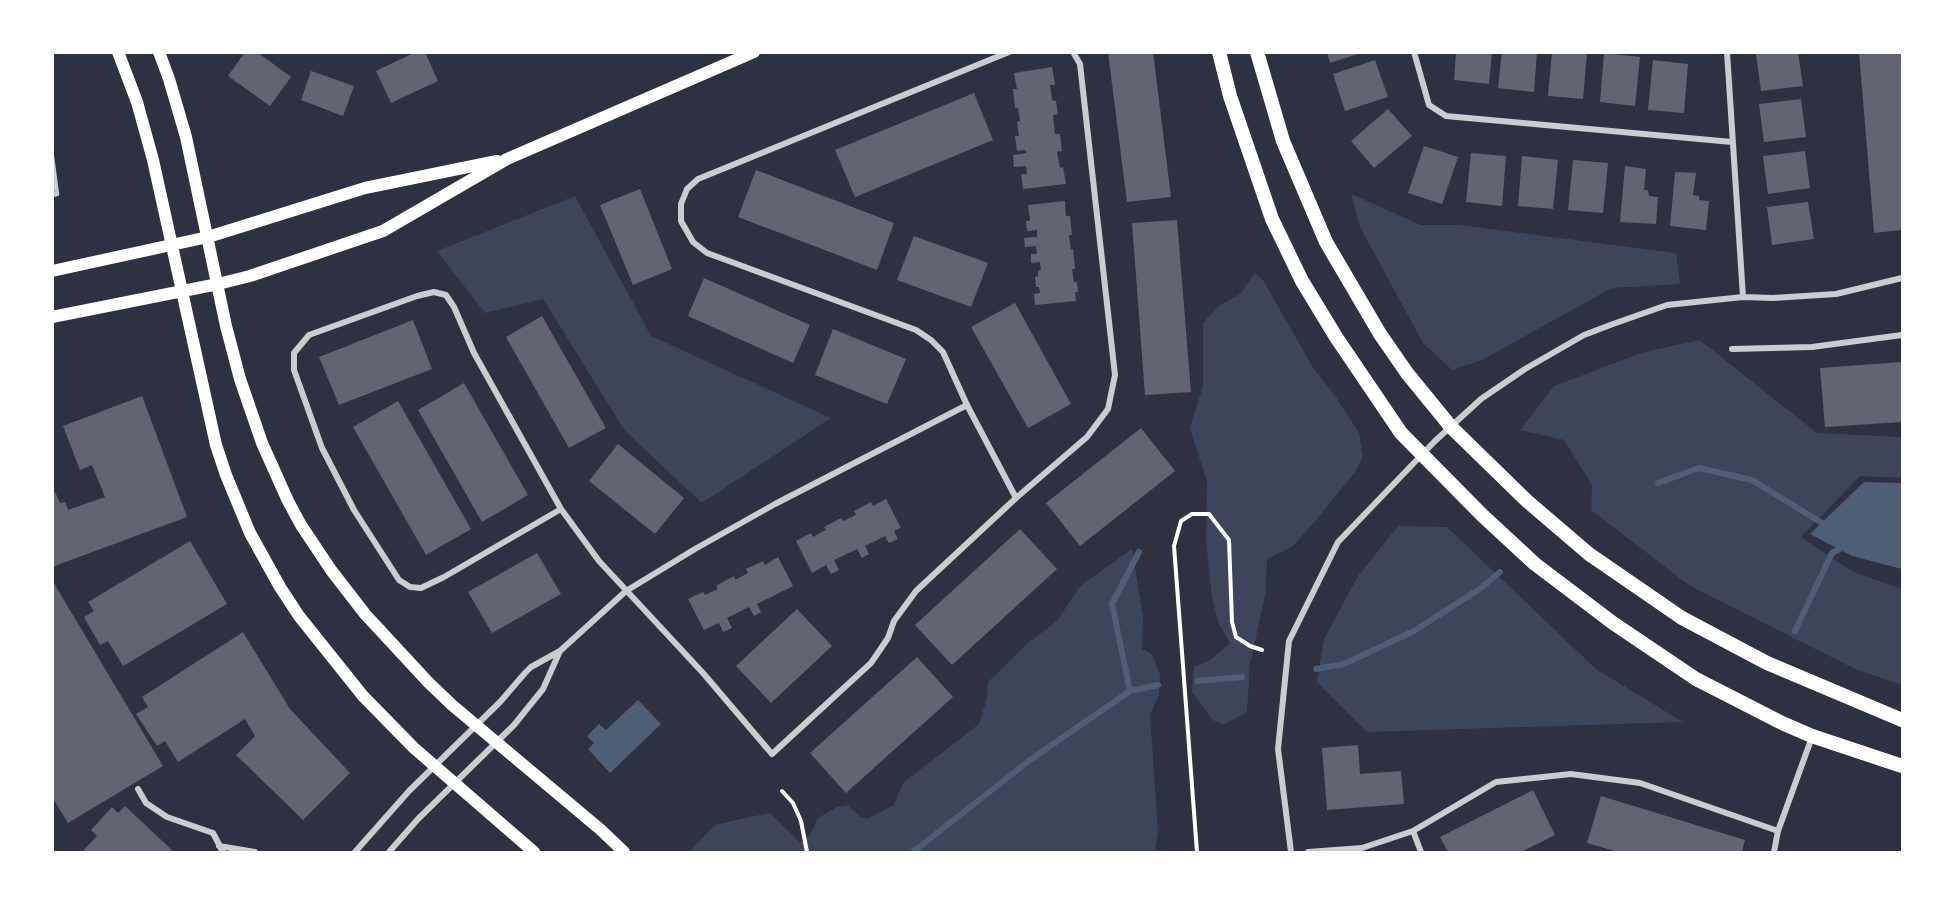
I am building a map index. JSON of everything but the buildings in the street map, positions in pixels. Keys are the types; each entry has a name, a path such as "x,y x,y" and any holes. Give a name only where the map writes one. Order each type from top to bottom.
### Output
{"main road":[{"path":"118,52 145,129 173,245 207,408 226,475 264,560 299,616 340,670 383,717 454,783 534,852"},
{"path":"159,52 186,137 232,351 250,412 274,473 301,525 331,570 385,637 428,682 624,852"},
{"path":"52,317 218,284 270,270 382,231 507,159 754,52"},
{"path":"1220,52 1230,96 1272,219 1302,281 1336,337 1401,433 1482,515 1535,564 1612,623 1696,679 1812,736 1902,766"},
{"path":"1257,52 1283,141 1326,242 1380,334 1407,373 1451,427 1527,501 1589,554 1682,618 1767,663 1902,720"},
{"path":"52,271 208,237 364,188 507,159"}],"street":[{"path":"1009,52 698,179 687,189 681,204 681,221 693,242 706,253 916,330 931,340 943,352 967,405 1016,498"},
{"path":"561,509 433,583 421,588 410,587 399,580 354,510 322,448 294,370 294,353 309,335 417,296 434,292 446,295 454,307 474,353 561,509 599,561 703,673 772,754 871,663 888,638 894,621 916,591 1016,498 1087,437 1108,409 1115,375 1080,64 1072,52"},
{"path":"1414,52 1429,105 1446,116 1732,142"},
{"path":"1727,52 1743,297"},
{"path":"1291,852 1278,748 1289,641 1338,542 1435,441 1481,399 1525,369 1584,335 1667,305 1743,297 1773,298 1836,294 1902,278"},
{"path":"1732,349 1812,347 1902,335"},
{"path":"355,852 409,791 477,725 531,667 560,651 626,591 775,504 967,405"},
{"path":"389,852 418,819 497,742 543,689 560,651"},
{"path":"1774,852 1778,831 1812,736"},
{"path":"1308,852 1362,848 1413,831 1496,782 1571,774 1640,783 1778,831"},
{"path":"138,789 146,803 167,817 213,833 221,849 255,852"},
{"path":"1413,831 1421,852"}],"lane":[{"path":"52,158 57,194 52,195"}],"path":[{"path":"1197,852 1174,546 1181,521 1192,514 1209,514 1229,540 1232,622 1236,637 1262,650"},
{"path":"782,791 793,803 801,821 807,852"}],"shaded area":[{"path":"1351,194 1421,225 1459,225 1676,253 1680,284 1612,288 1482,360 1452,370 1423,343 1360,227"},
{"path":"575,196 651,336 831,418 702,503 625,431 543,299 485,313 437,251"},
{"path":"1255,273 1263,280 1312,366 1359,433 1363,456 1356,471 1293,546 1267,559 1266,591 1250,664 1247,712 1223,725 1213,720 1192,692 1194,667 1210,660 1230,643 1219,624 1212,598 1206,540 1207,482 1190,428 1203,386 1203,323 1220,305 1240,294"},
{"path":"1700,340 1817,433 1902,437 1902,478 1860,476 1801,537 1853,572 1902,589 1902,685 1855,669 1690,586 1591,510 1592,485 1564,440 1520,430 1554,386 1644,352"},
{"path":"1864,482 1902,483 1902,569 1852,556 1810,534"},
{"path":"1398,526 1447,527 1596,669 1683,722 1367,732 1317,682 1324,639 1358,576"},
{"path":"1132,549 1143,617 1142,649 1151,653 1160,674 1159,695 1150,714 1158,832 1155,852 689,852 715,825 745,818 770,813 800,842 810,835 818,818 837,807 847,805 861,817 867,819 894,805 903,783 979,724 987,698 988,682 1029,642 1057,621 1080,586"},
{"path":"638,700 661,724 610,773 588,749 594,743 587,736 599,724 606,730"}],"waterway":[{"path":"1658,483 1699,468 1752,480 1822,523"},
{"path":"1795,631 1832,553 1840,549"},
{"path":"913,852 1030,760 1130,691 1112,604 1139,552"},
{"path":"1316,669 1344,664 1414,631 1481,588 1500,572"},
{"path":"1197,681 1242,677"},
{"path":"1130,691 1158,685"}]}
